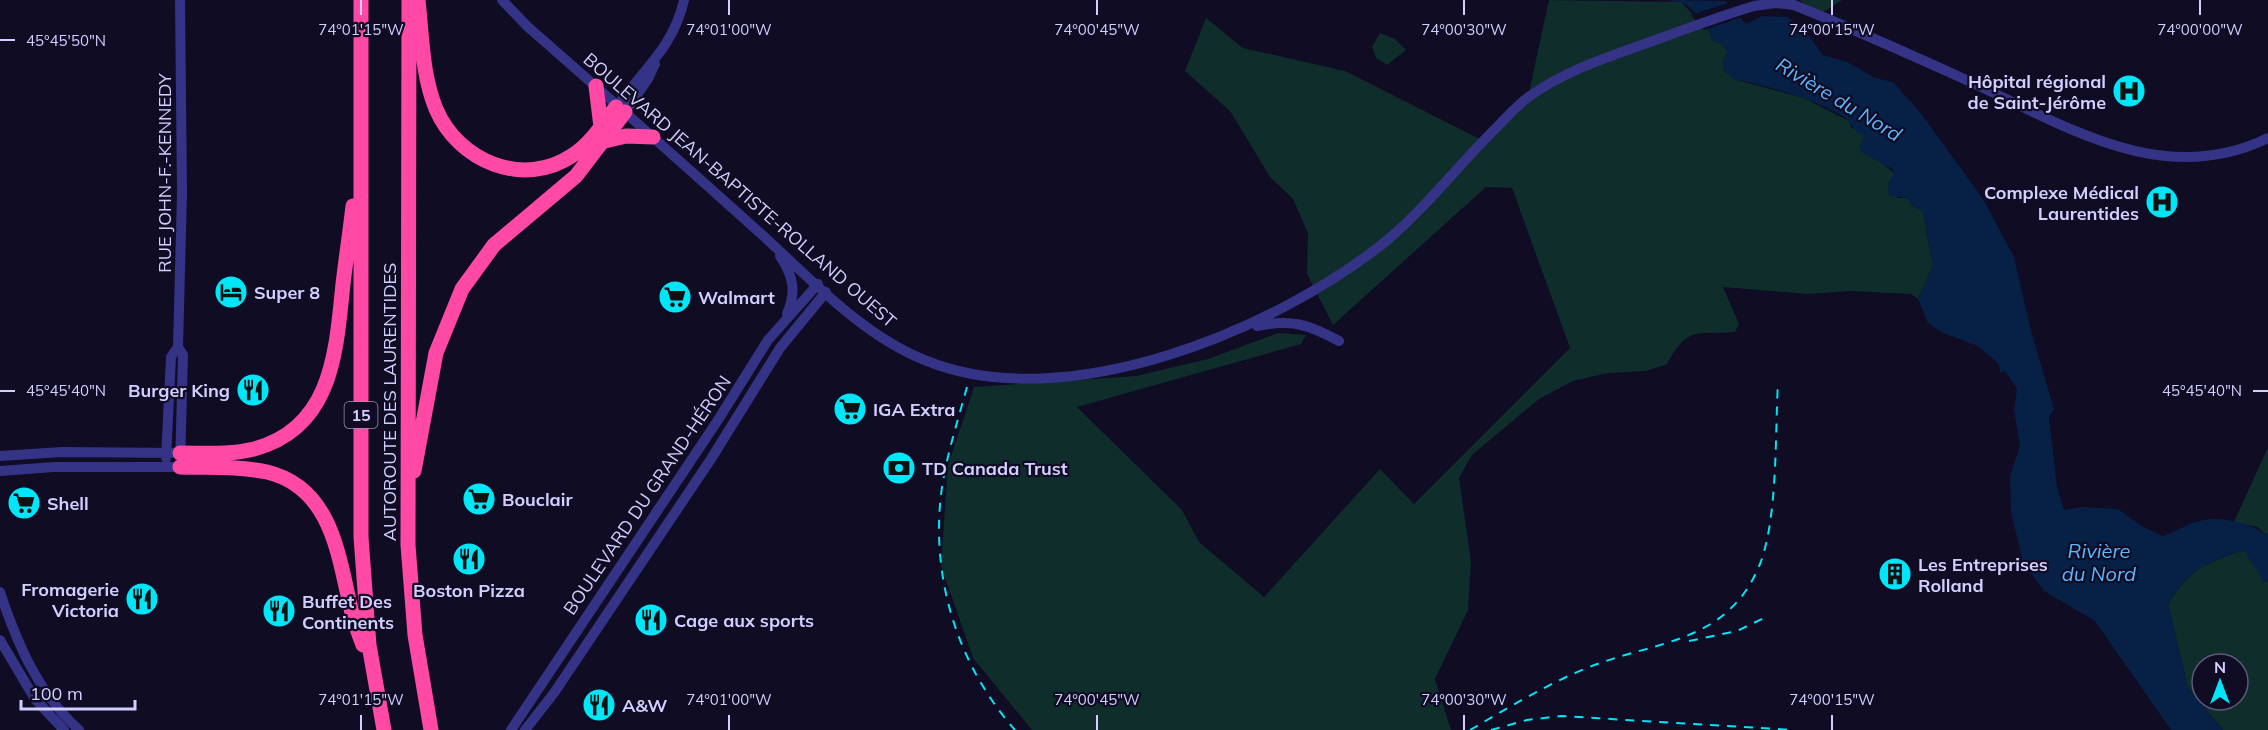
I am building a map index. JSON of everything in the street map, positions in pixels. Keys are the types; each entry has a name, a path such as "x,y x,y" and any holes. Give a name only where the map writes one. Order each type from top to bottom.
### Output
{"highway":[{"name":"AUTOROUTE DES LAURENTIDES","path":"361,0 361,544 366,611 384,730"},
{"name":"AUTOROUTE DES LAURENTIDES","path":"409,0 408,506 413,619 432,730"},
{"path":"418,0 427,74 433,100 449,132 471,153 503,168 542,168 561,162 603,134 653,137"},
{"path":"596,86 603,134"},
{"path":"408,506 433,366 444,330 462,289 494,245 569,183 621,108"},
{"path":"173,460 231,453 264,446 296,426 316,405 328,380 335,354 361,147"},
{"path":"173,460 269,473 295,484 312,497 326,519 334,538 350,607 375,682"}],"street":[{"name":"RUE JOHN-F.-KENNEDY","path":"173,460 183,355 178,347 182,193 180,0"},
{"name":"BOULEVARD JEAN-BAPTISTE-ROLLAND OUEST","path":"502,0 528,27 774,246 888,343 954,371 1000,378 1056,376 1110,369 1207,343 1245,328 1362,261 1387,240 1528,97 1578,68 1741,10 1775,3 1794,5 2123,150 2162,157 2197,159 2245,150 2268,138"},
{"path":"621,108 658,57 679,20 684,0"},
{"path":"774,246 793,279 793,297 783,322"},
{"name":"BOULEVARD DU GRAND-HÉRON","path":"511,730 768,340 783,322 822,288"},
{"name":"BOULEVARD DU GRAND-HÉRON","path":"525,730 554,693 669,522 780,348 822,288"},
{"path":"1245,328 1288,322 1309,325 1339,340"},
{"path":"0,456 62,452 173,460"},
{"path":"0,471 173,460"},
{"path":"0,592 21,651 37,679 79,730"},
{"path":"0,640 35,699 64,730"}],"green space":[{"path":"1549,0 1681,2 1711,33 1712,40 1722,44 1728,52 1723,61 1725,71 1734,79 1804,98 1849,121 1851,127 1865,136 1881,162 1895,174 1888,184 1898,198 1908,198 1913,206 1923,212 1933,266 1918,299 1911,294 1850,291 1808,294 1723,287 1739,324 1735,332 1702,333 1688,338 1681,343 1667,364 1646,371 1608,373 1573,381 1539,399 1472,455 1459,478 1471,561 1468,610 1435,679 1451,730 1032,730 973,658 941,566 948,465 974,387 1136,376 1208,359 1278,333 1306,335 1301,344 1077,407 1182,510 1199,542 1264,597 1380,469 1414,504 1570,348 1512,188 1486,187 1333,325 1307,274 1308,233 1293,199 1270,177 1230,111 1185,71 1206,18 1243,48 1345,71 1480,139 1528,97"},
{"path":"1800,0 1842,0 1819,15"},
{"path":"1380,33 1395,39 1406,50 1387,65 1376,58 1372,47"},
{"path":"2268,447 2268,536 2257,527 2234,522"},
{"path":"2244,550 2264,581 2268,582 2268,730 2223,730 2208,712 2250,712 2250,652 2190,652 2190,690 2188,688 2168,604 2184,582 2208,563"}],"water":[{"name":"Rivière du Nord","path":"1668,0 1726,1 1746,24 1762,16 1788,17 1803,28 1823,55 1847,62 1875,78 1893,82 1920,112 1983,199 2014,257 2031,331 2054,409 2049,417 2057,487 2064,510 2083,507 2118,509 2143,527 2163,536 2194,522 2216,519 2235,521 2253,527 2268,536 2268,582 2264,582 2244,550 2200,568 2184,582 2168,604 2190,690 2190,712 2208,712 2223,730 2171,730 2095,621 2044,591 2023,562 2011,512 2010,476 2020,446 2014,410 2017,389 2005,371 2000,373 1999,364 1978,346 1941,332 1928,323 1918,299 1933,266 1923,212 1913,206 1908,198 1889,196 1888,184 1894,174 1892,169 1861,152 1859,146 1865,137 1841,115 1803,98 1734,79 1724,71 1723,61 1728,52 1722,44 1712,40 1705,25 1696,14 1680,2"}],"pier":[{"path":"1731,2 1742,17 1704,30 1691,15"}],"railway":[{"path":"1470,730 1572,674 1687,636 1709,625 1729,610 1746,591 1760,564 1770,523 1776,450 1778,382"},
{"path":"967,387 944,475 939,544 943,577 950,611 961,643 976,674 994,703 1015,730"},
{"path":"1689,641 1737,631 1766,617"},
{"path":"1491,730 1527,720 1561,716 1793,730"}],"place":[{"name":"Hôpital régional de Saint-Jérôme","path":"2129,91"},
{"name":"Complexe Médical Laurentides","path":"2162,202"},
{"name":"Super 8","path":"231,292"},
{"name":"Walmart","path":"675,297"},
{"name":"Burger King","path":"253,390"},
{"name":"IGA Extra","path":"850,409"},
{"name":"TD Canada Trust","path":"899,468"},
{"name":"Bouclair","path":"479,499"},
{"name":"Shell","path":"24,503"},
{"name":"Boston Pizza","path":"469,559"},
{"name":"Les Entreprises Rolland","path":"1895,574"},
{"name":"Fromagerie Victoria","path":"142,599"},
{"name":"Buffet Des Continents","path":"279,611"},
{"name":"Cage aux sports","path":"651,620"},
{"name":"A&W","path":"599,705"}]}
